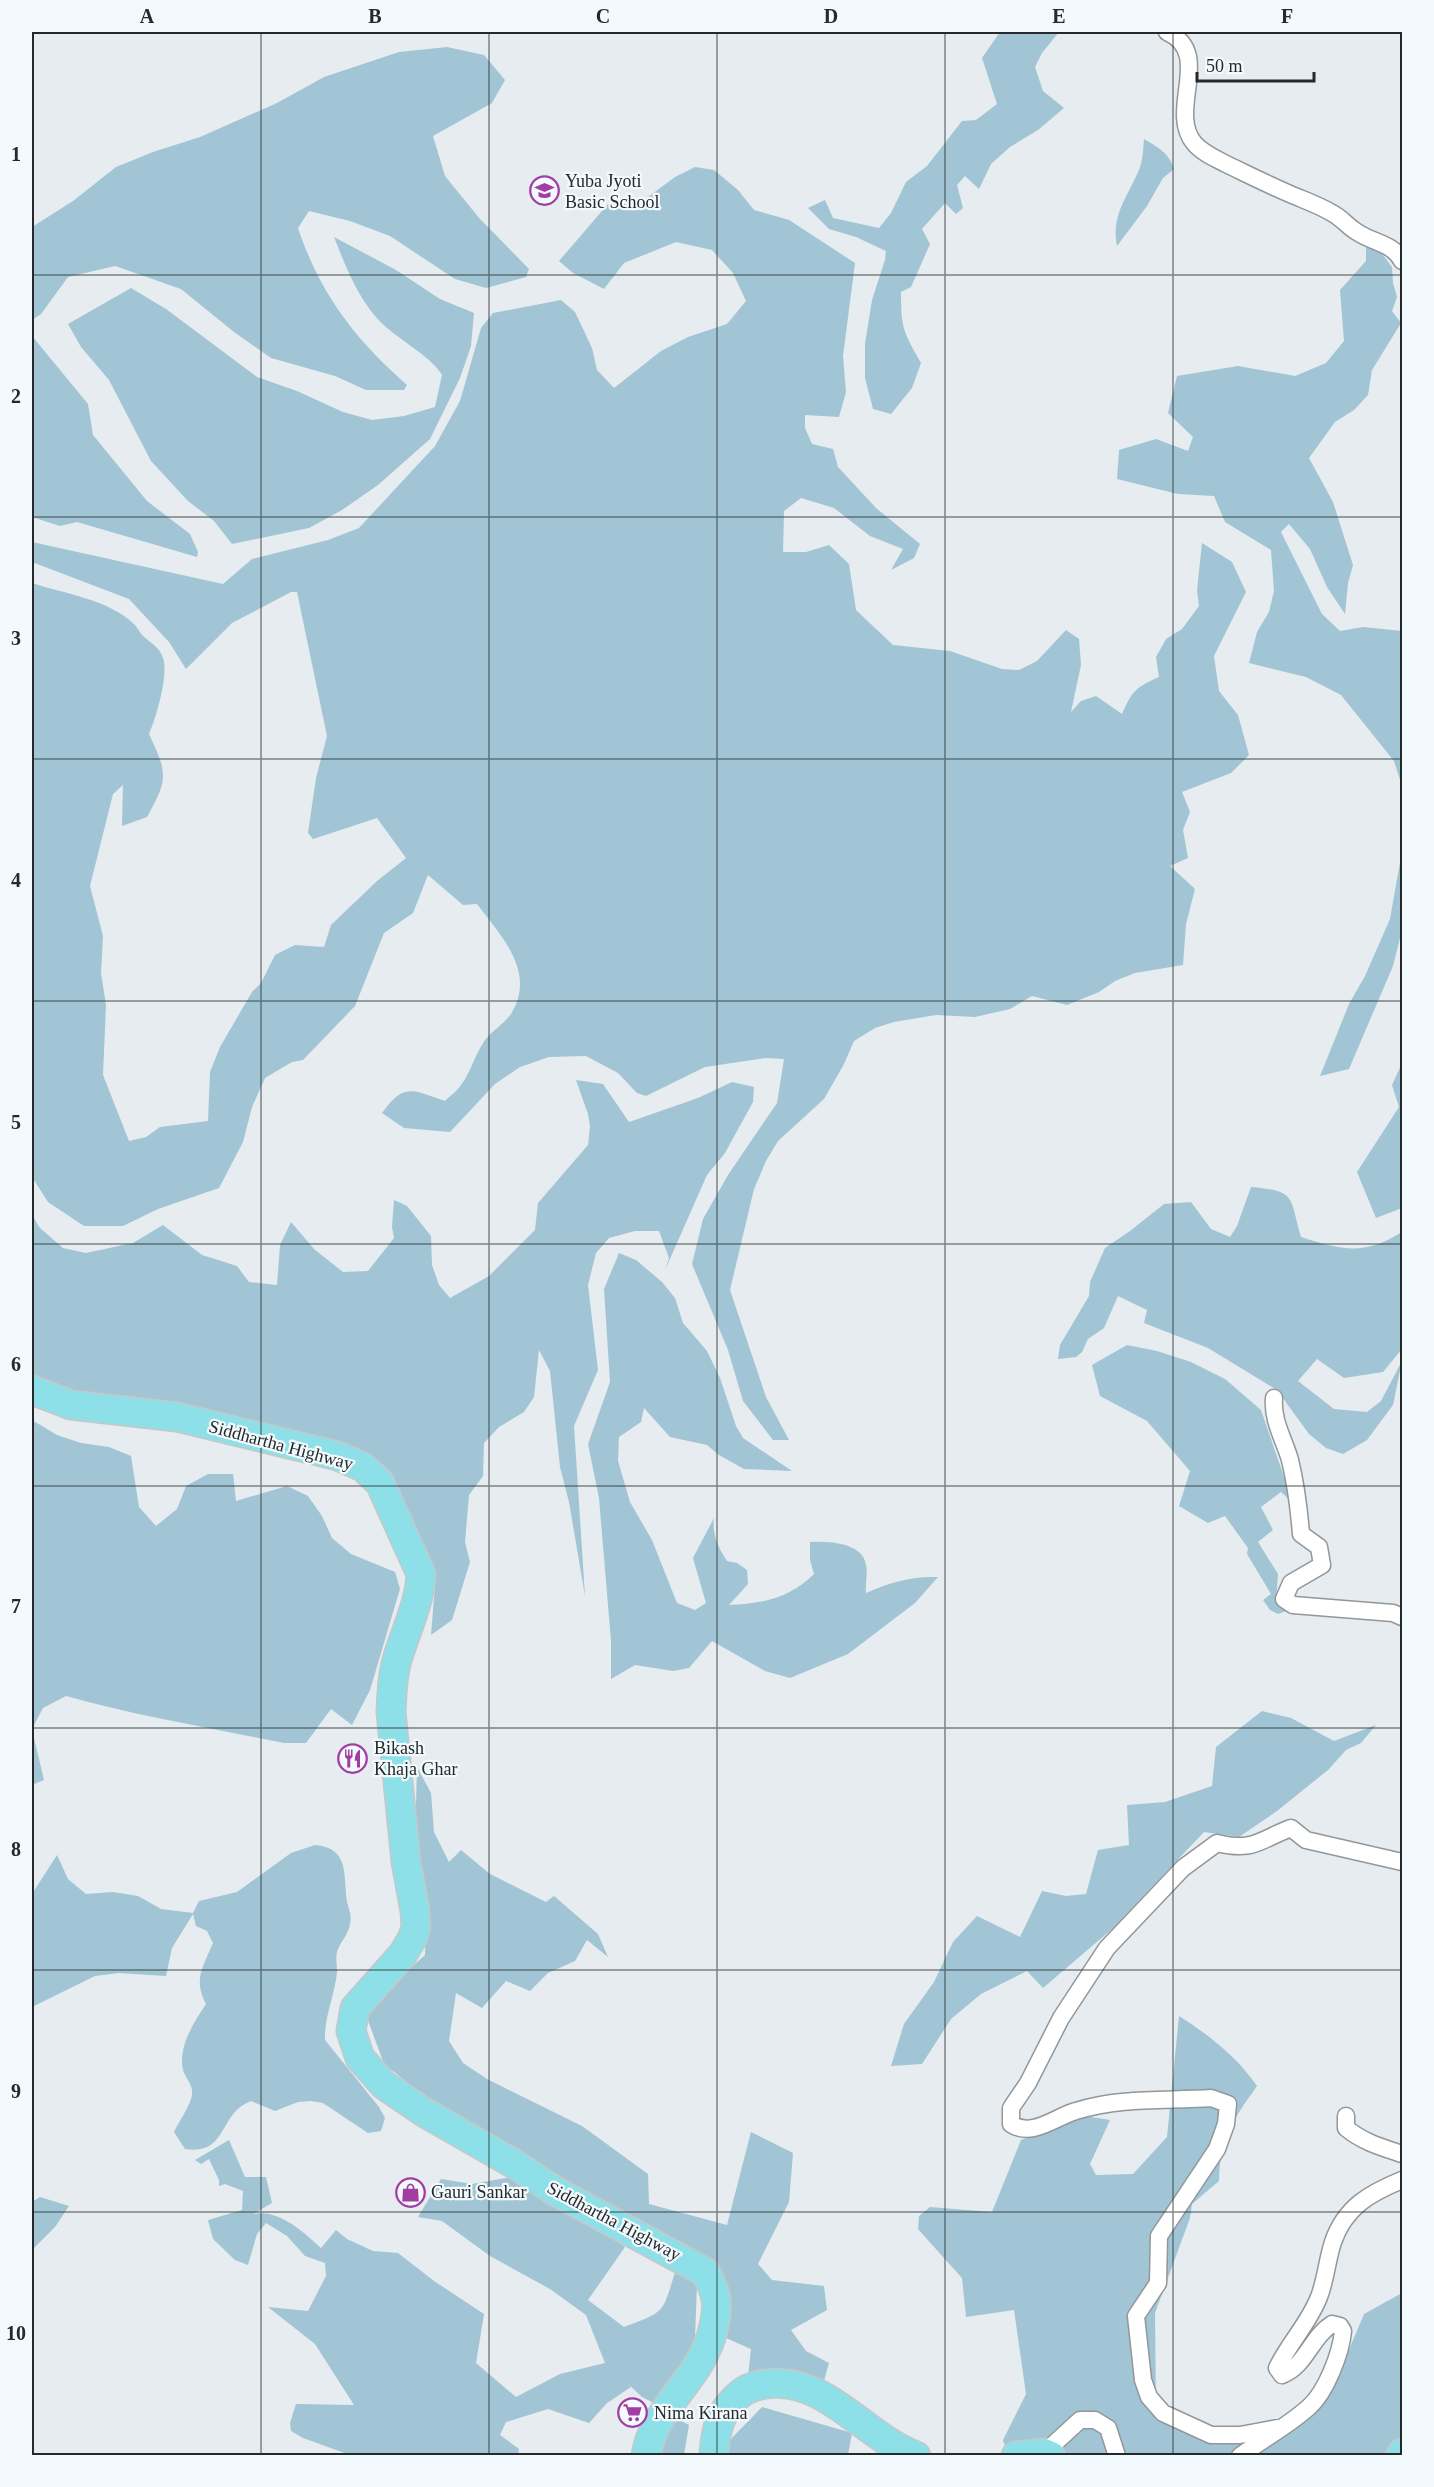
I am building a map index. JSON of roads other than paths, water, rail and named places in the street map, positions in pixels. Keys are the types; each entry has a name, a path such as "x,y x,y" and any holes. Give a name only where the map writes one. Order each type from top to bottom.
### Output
{"highway":[{"name":"Siddhartha Highway","path":"32,1390 71,1405 177,1417 338,1456 363,1467 380,1483 421,1574 420,1588 396,1662 391,1712 406,1862 416,1927 403,1954 355,2008 351,2021 354,2045 369,2069 384,2085 422,2111 516,2165 555,2191 705,2272 716,2293 715,2322 709,2350 689,2381 662,2415 648,2444 646,2456"},
{"path":"714,2456 719,2421 734,2398 745,2389 779,2382 794,2384 815,2393 891,2443 916,2456"},
{"path":"1016,2456 1048,2454"}],"street":[{"path":"1167,32 1178,38 1184,45 1189,60 1184,122 1196,146 1212,157 1263,183 1331,212 1358,233 1393,250 1402,261"},
{"path":"1274,1398 1273,1412 1289,1457 1298,1493 1301,1534 1319,1547 1322,1565 1291,1583 1284,1599 1293,1605 1393,1613 1402,1617"},
{"path":"1283,2427 1240,2435 1211,2435 1163,2413 1149,2397 1143,2380 1136,2316 1158,2283 1159,2236 1217,2149 1226,2124 1228,2104 1211,2098 1098,2104 1032,2128 1019,2130 1011,2124 1011,2108 1028,2083 1061,2018 1107,1948 1183,1868 1217,1843 1237,1848 1257,1845 1291,1828 1306,1840 1402,1862"},
{"path":"1346,2116 1346,2128 1354,2135 1370,2144 1402,2154"},
{"path":"1240,2456 1311,2406 1333,2368 1342,2341 1343,2331 1340,2326 1332,2324 1322,2330 1313,2346 1292,2371 1282,2375 1277,2368 1319,2297 1333,2241 1353,2206 1377,2190 1402,2180"},
{"path":"1048,2454 1080,2420 1095,2420 1108,2427 1117,2456"}],"place":[{"name":"Yuba Jyoti Basic School","path":"544,191"},
{"name":"Bikash Khaja Ghar","path":"353,1758"},
{"name":"Gauri Sankar","path":"410,2192"},
{"name":"Nima Kirana","path":"633,2413"}]}
